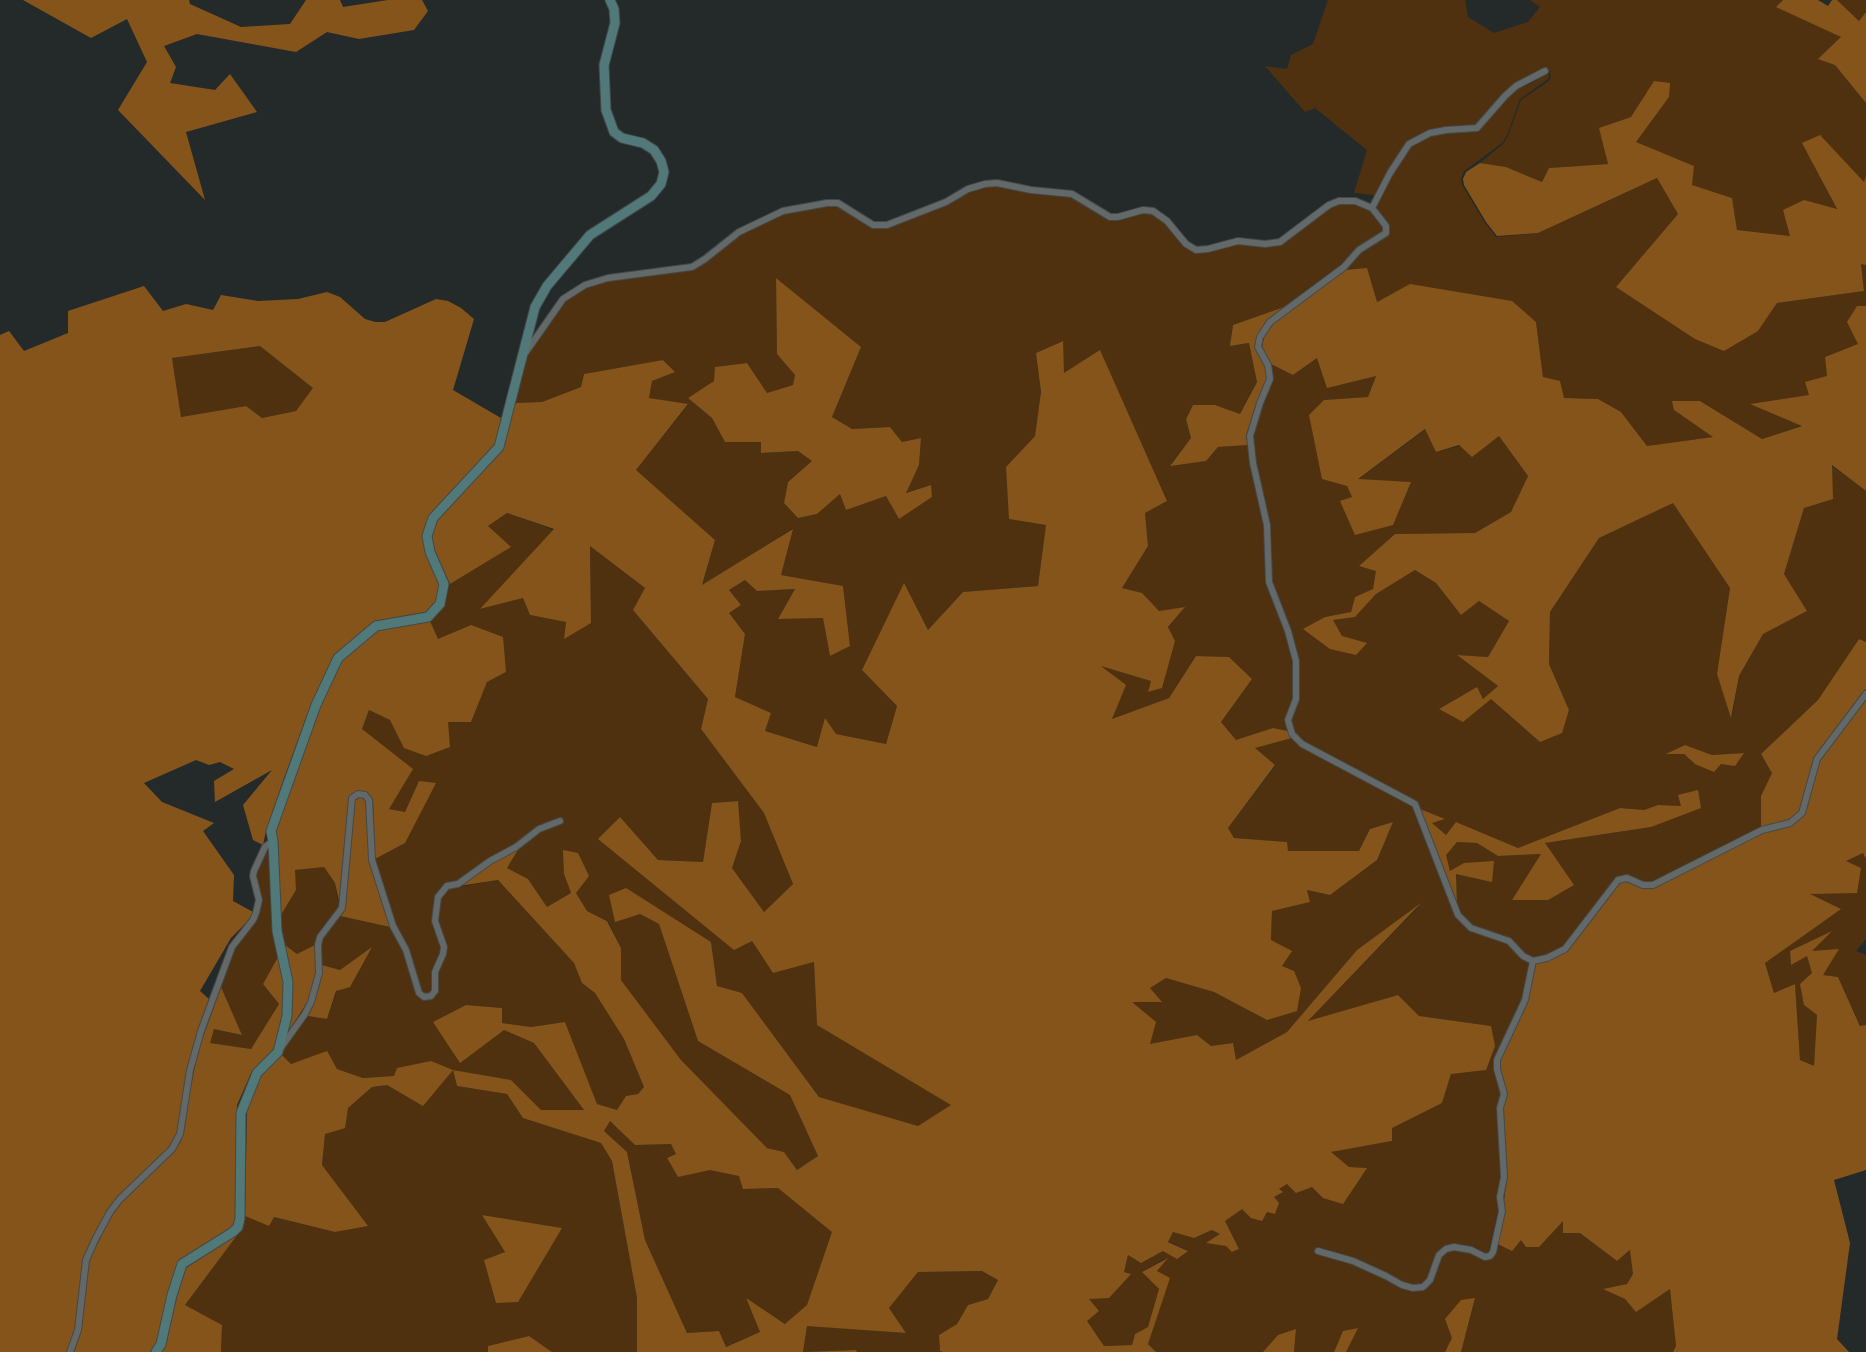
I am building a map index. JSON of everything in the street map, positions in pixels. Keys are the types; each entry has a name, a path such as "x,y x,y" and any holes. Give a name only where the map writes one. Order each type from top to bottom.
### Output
{"street":[{"path":"278,1052 287,1016 288,982 277,931 271,831 316,705 338,658 376,626 428,617 440,604 444,584 430,552 427,536 433,518 499,447 520,359 535,308 547,286 590,235 651,196 661,184 664,172 654,150 643,143 622,138 614,132 606,110 604,65 614,23 614,9 610,0"},
{"path":"1372,208 1390,173 1409,144 1430,133 1477,128 1516,86 1545,71"},
{"path":"520,359 563,300 585,285 608,278 692,266 705,259 739,232 783,211 827,203 838,203 873,225 887,225 946,202 968,189 997,183 1031,190 1072,194 1110,216 1118,218 1143,210 1153,211 1167,221 1186,244 1196,250 1208,250 1238,241 1265,244 1280,242 1329,205 1339,201 1355,201 1372,208 1386,226 1386,233 1359,250 1344,267 1270,322 1260,337 1258,347 1268,365 1270,379 1250,436 1253,463 1267,525 1269,582 1288,631 1296,661 1296,699 1288,720 1292,734 1302,744 1415,804 1458,915 1471,928 1509,941 1523,956 1533,960 1548,958 1565,949 1618,880 1627,878 1642,885 1653,886 1762,830 1790,823 1802,813 1817,759 1866,694"},
{"path":"156,1352 161,1344 172,1295 182,1264 238,1227 240,1218 241,1113 257,1073 278,1052 305,1014 311,1002 319,973 318,945 320,937 342,908 352,798 358,794 365,795 370,800 372,860 393,926 406,950 419,993 424,997 430,996 435,991 435,972 444,948 435,921 438,896 447,886 458,884 490,861 516,847 539,828 560,821"},
{"path":"70,1352 78,1330 86,1260 96,1238 120,1198 172,1149 180,1134 190,1070 201,1031 232,947 253,920 256,913 259,900 253,876 254,871 266,847 273,841"},
{"path":"1318,1251 1353,1262 1402,1285 1413,1288 1423,1287 1430,1280 1439,1255 1446,1249 1454,1247 1471,1250 1485,1257 1490,1256 1493,1252 1502,1211 1500,1198 1504,1177 1500,1108 1504,1094 1496,1069 1497,1060 1525,1000 1533,960"}],"shaded area":[{"path":"23,0 189,0 190,4 241,27 290,24 306,0 340,0 343,7 388,0 422,0 428,11 414,30 359,39 327,32 296,52 197,34 164,46 176,67 170,83 215,90 230,74 257,112 186,132 205,200 118,110 147,62 127,19 91,38"},
{"path":"1328,0 1465,0 1468,17 1494,33 1528,22 1540,7 1530,0 1783,0 1777,7 1842,37 1835,65 1866,103 1866,176 1864,183 1803,144 1837,210 1783,210 1791,236 1737,230 1732,198 1691,185 1694,166 1635,142 1669,97 1631,117 1600,128 1608,164 1549,168 1542,182 1506,167 1480,163 1503,144 1508,136 1521,100 1549,81 1551,76 1549,71 1544,68 1529,78 1475,125 1430,130 1407,141 1387,171 1375,195 1354,193 1367,150 1315,108 1305,112 1265,66 1287,69 1291,55 1313,44"},
{"path":"1783,0 1818,0 1828,6 1832,0 1837,0 1859,21 1866,12 1866,103 1835,65 1818,59 1841,37 1776,7"},
{"path":"1837,0 1866,0 1866,12 1859,21"},
{"path":"1548,72 1548,79 1520,99 1507,135 1502,143 1464,171 1461,179 1462,185 1485,223 1496,237 1538,233 1657,178 1678,214 1616,287 1758,331 1777,303 1864,291 1861,263 1866,265 1866,306 1857,306 1859,344 1825,357 1827,376 1810,395 1751,404 1803,425 1762,439 1700,401 1674,410 1714,437 1647,446 1621,412 1598,399 1564,398 1543,377 1536,322 1410,285 1376,302 1345,270 1361,253 1389,235 1389,225 1375,208 1392,174 1410,146 1431,136 1478,130 1518,89 1532,83"},
{"path":"1654,81 1670,83 1669,97 1636,142 1694,166 1692,185 1732,198 1737,230 1790,236 1783,210 1804,200 1837,209 1802,143 1820,135 1864,182 1866,176 1866,265 1861,264 1864,291 1777,303 1758,331 1724,351 1695,339 1616,287 1678,214 1657,178 1538,233 1497,236 1486,222 1464,185 1463,179 1466,172 1480,163 1506,167 1542,182 1549,168 1608,164 1599,128 1631,117"},
{"path":"997,186 1031,194 1071,197 1109,220 1118,221 1143,213 1151,214 1164,223 1184,247 1195,253 1208,253 1239,244 1266,247 1282,244 1339,204 1354,205 1370,211 1383,227 1383,232 1357,248 1341,264 1284,307 1233,325 1231,346 1249,343 1257,381 1240,414 1215,405 1193,405 1186,419 1191,438 1170,465 1206,461 1218,447 1248,445 1250,463 1264,526 1265,582 1285,632 1292,662 1293,699 1285,720 1288,731 1273,728 1236,741 1221,722 1252,679 1229,657 1196,656 1169,698 1112,719 1125,685 1100,665 1151,681 1148,692 1161,688 1175,641 1168,628 1184,608 1159,611 1142,594 1122,588 1148,546 1145,513 1167,501 1100,351 1064,374 1062,341 1036,353 1041,392 1035,436 1006,467 1010,519 1046,525 1038,586 963,592 928,630 904,584 862,670 897,706 886,744 836,734 825,719 818,747 765,731 771,713 735,697 745,634 728,613 741,605 729,590 745,580 757,591 795,589 778,619 823,618 830,656 850,646 843,586 781,575 792,529 702,586 715,540 636,470 688,405 649,398 652,381 674,372 664,360 584,374 581,387 542,402 515,403 526,356 565,302 586,288 608,281 693,270 707,262 742,234 784,214 837,206 872,229 887,228 947,205 969,192","holes":["776,278 861,347 832,417 852,429 890,427 902,442 921,438 919,465 905,493 930,485 932,497 899,519 886,496 846,510 840,494 817,514 798,518 784,503 788,482 812,461 798,451 762,453 761,442 725,442 712,418 688,398 714,381 716,367 747,363 767,393 793,385 795,375 777,354"]},
{"path":"1367,268 1377,302 1410,284 1512,301 1536,322 1543,377 1560,381 1564,398 1598,399 1621,412 1647,446 1713,437 1674,410 1672,401 1700,401 1762,439 1802,426 1750,404 1809,395 1805,382 1827,376 1825,357 1858,344 1847,322 1857,306 1866,306 1866,491 1832,465 1833,499 1804,508 1784,574 1807,611 1763,634 1739,676 1731,718 1717,674 1730,588 1673,503 1599,538 1550,612 1549,664 1569,710 1562,733 1540,742 1491,699 1463,722 1439,709 1477,687 1483,699 1498,686 1457,655 1488,657 1509,621 1479,601 1461,615 1436,583 1415,570 1376,594 1355,617 1333,620 1342,636 1367,643 1356,655 1330,649 1303,629 1325,617 1351,612 1355,597 1373,589 1376,571 1359,566 1395,534 1475,533 1511,512 1528,476 1499,436 1472,457 1459,445 1436,452 1425,429 1358,479 1411,482 1393,525 1355,535 1340,501 1352,497 1347,486 1322,479 1309,415 1324,400 1368,397 1376,376 1327,388 1317,358 1293,375 1271,364 1262,346 1272,324 1345,270"},
{"path":"776,278 861,347 832,417 852,429 890,427 902,442 921,438 919,465 906,493 931,485 932,497 899,519 886,496 846,510 840,494 817,514 798,518 784,503 788,482 812,461 798,451 761,453 761,442 725,442 712,418 688,398 714,381 715,367 747,363 767,393 793,385 795,375 777,354"},
{"path":"144,286 163,311 186,304 213,310 221,295 258,301 298,299 327,292 340,297 365,319 375,322 385,322 436,299 448,301 461,308 474,319 453,390 501,418 495,445 429,515 422,536 426,554 440,585 435,602 426,612 374,621 334,655 311,704 284,778 263,845 253,840 243,805 272,770 215,802 214,781 234,769 220,762 209,765 196,760 144,783 162,802 214,823 203,831 234,875 233,901 253,912 250,919 231,938 200,991 209,999 187,1069 177,1134 169,1147 108,1211 83,1259 76,1329 69,1349 67,1352 0,1352 0,335 9,331 24,351 68,333 68,311","holes":["260,346 313,388 296,411 262,418 246,406 181,417 172,358"]},
{"path":"1284,307 1267,320 1257,336 1255,347 1265,366 1267,378 1246,436 1248,445 1218,447 1206,461 1170,466 1191,438 1186,419 1193,405 1215,405 1240,414 1257,382 1249,343 1230,346 1233,325"},
{"path":"1063,341 1064,373 1100,350 1167,501 1145,513 1148,546 1122,588 1142,593 1159,611 1185,607 1168,627 1175,641 1162,688 1148,692 1151,681 1101,666 1126,685 1112,719 1169,698 1196,656 1229,657 1252,679 1221,722 1236,740 1273,728 1288,731 1292,738 1255,748 1275,765 1228,828 1234,838 1287,842 1288,851 1359,851 1370,829 1393,822 1377,860 1330,895 1307,890 1310,902 1272,911 1271,940 1292,951 1282,966 1294,971 1301,988 1297,1011 1267,1020 1214,992 1166,978 1150,988 1162,1002 1132,1002 1156,1022 1150,1044 1197,1035 1211,1046 1233,1043 1236,1060 1287,1032 1357,950 1421,903 1308,1021 1398,995 1419,1016 1491,1026 1495,1046 1486,1070 1451,1074 1442,1103 1392,1128 1392,1141 1331,1152 1349,1167 1367,1168 1343,1204 1323,1198 1312,1187 1296,1193 1287,1184 1279,1189 1283,1192 1274,1197 1279,1203 1275,1214 1267,1212 1262,1221 1251,1218 1242,1209 1225,1221 1239,1249 1232,1252 1226,1246 1206,1243 1220,1234 1212,1230 1194,1238 1173,1232 1168,1242 1188,1251 1177,1259 1163,1251 1141,1263 1128,1255 1124,1272 1131,1274 1109,1298 1089,1299 1099,1311 1087,1321 1104,1346 1132,1345 1135,1334 1148,1327 1159,1289 1142,1272 1168,1258 1157,1271 1170,1278 1148,1344 1156,1352 940,1351 939,1335 957,1324 968,1305 988,1299 998,1280 982,1271 918,1272 889,1308 906,1333 807,1326 803,1352 637,1352 637,1298 612,1161 601,1143 523,1118 507,1094 457,1086 453,1070 511,1080 541,1110 584,1110 534,1043 504,1030 460,1063 433,1022 466,1005 502,1008 502,1023 531,1027 565,1022 597,1104 617,1110 626,1096 638,1094 644,1087 624,1039 595,993 582,983 574,963 498,880 459,886 492,863 518,850 507,868 528,879 547,907 571,893 564,874 563,850 578,853 589,876 576,893 587,911 607,921 621,948 621,980 681,1060 767,1148 784,1152 797,1170 818,1156 790,1095 698,1041 659,924 640,914 615,922 609,895 626,888 711,942 717,986 742,993 819,1097 918,1126 951,1105 817,1025 814,962 773,973 752,941 734,950 598,839 620,817 658,860 703,862 712,803 738,801 741,841 732,868 764,912 793,884 764,813 701,729 708,699 633,610 645,588 590,546 591,623 564,639 566,622 530,615 523,598 480,609 554,529 507,513 488,526 511,547 450,584 435,551 432,536 437,520 503,450 515,403 542,402 581,387 584,374 663,360 675,372 652,381 649,398 688,404 636,470 715,540 702,585 793,529 781,575 843,586 850,646 830,656 823,618 778,619 795,589 757,591 745,580 729,590 741,605 729,613 745,634 735,697 771,713 765,731 817,747 825,718 836,734 886,744 897,706 862,670 904,583 928,630 963,592 1038,586 1046,525 1009,519 1006,467 1035,436 1041,392 1036,353","holes":["610,1121 635,1145 671,1144 676,1154 667,1158 678,1177 710,1170 739,1176 743,1189 778,1188 832,1232 807,1305 785,1324 746,1298 760,1332 726,1347 719,1331 687,1333 645,1240 627,1152 604,1131"]},
{"path":"260,346 314,388 296,411 262,418 246,406 181,417 172,358"},
{"path":"1317,358 1376,375 1368,397 1324,400 1347,486 1352,497 1341,501 1411,482 1357,480 1426,429 1436,452 1499,436 1528,476 1511,512 1475,533 1395,534 1359,566 1377,570 1373,589 1355,597 1351,612 1325,617 1342,636 1332,620 1355,617 1376,594 1415,570 1436,583 1461,615 1479,601 1509,621 1488,657 1457,655 1498,686 1483,700 1476,688 1439,709 1491,699 1540,742 1569,710 1549,664 1550,612 1599,538 1673,502 1730,588 1717,674 1732,717 1739,676 1763,634 1807,611 1784,574 1804,508 1831,465 1866,491 1866,642 1859,639 1818,700 1761,754 1773,773 1761,796 1761,827 1652,882 1643,882 1627,875 1616,877 1563,946 1546,956 1533,957 1524,953 1510,939 1473,926 1461,913 1457,903 1456,874 1450,871 1445,855 1457,842 1477,843 1498,856 1542,854 1512,900 1548,900 1545,843 1651,827 1681,806 1658,805 1644,810 1620,808 1518,848 1456,822 1446,835 1431,823 1444,819 1420,809 1303,742 1295,732 1291,720 1299,700 1299,661 1292,631 1272,581 1271,525 1256,463 1253,437 1273,379 1271,364 1293,375","holes":["1685,745 1712,755 1743,753 1721,764 1695,764 1684,754 1668,754"]},
{"path":"507,513 554,530 481,609 523,598 530,615 566,622 564,638 591,622 590,546 646,589 633,610 708,699 701,729 764,813 793,884 764,912 732,868 741,841 737,801 712,803 703,862 658,860 620,817 599,839 752,941 773,973 814,962 817,1025 952,1105 918,1126 819,1097 742,993 717,986 711,942 640,914 659,924 698,1041 790,1095 818,1156 797,1170 784,1152 767,1148 681,1060 621,980 621,948 608,921 587,911 564,874 571,893 547,907 528,879 507,868 518,850 540,831 564,822 553,820 537,826 514,845 488,858 457,881 445,883 435,895 432,922 441,948 440,953 431,971 431,990 429,993 421,991 395,925 375,859 405,843 419,781 405,812 389,809 362,729 369,710 390,720 405,748 450,746 447,722 471,722 487,682 506,672 471,625 437,640 430,621 444,607 450,584 510,547 488,526"},
{"path":"430,621 438,639 471,625 503,637 506,672 487,682 471,722 448,722 450,747 426,756 404,748 390,720 369,710 362,729 413,769 389,809 405,812 419,781 436,783 405,843 375,859 373,800 366,792 358,791 349,797 339,901 335,883 324,867 295,870 296,890 281,915 276,831 320,708 342,661 378,630"},
{"path":"1859,639 1866,642 1866,689 1814,758 1800,811 1788,820 1761,827 1761,796 1772,773 1761,754 1818,700"},
{"path":"1866,699 1866,859 1863,853 1846,861 1861,868 1857,893 1810,894 1841,909 1765,963 1774,993 1795,984 1800,1060 1814,1066 1817,1015 1804,1005 1800,984 1812,973 1807,956 1791,965 1790,951 1832,931 1812,951 1839,949 1823,975 1838,977 1860,1026 1866,1025 1866,1170 1834,1180 1850,1243 1837,1339 1849,1352 1673,1352 1676,1346 1670,1289 1636,1312 1625,1299 1603,1289 1627,1284 1633,1274 1630,1250 1617,1261 1580,1233 1563,1233 1563,1221 1539,1247 1526,1247 1521,1240 1512,1251 1498,1244 1507,1178 1503,1108 1507,1094 1500,1069 1500,1060 1535,963 1548,961 1567,951 1619,882 1626,881 1642,888 1653,888 1805,814 1820,760"},
{"path":"1292,738 1300,746 1413,806 1456,917 1470,931 1507,944 1529,962 1522,1000 1494,1059 1494,1070 1501,1094 1497,1108 1501,1177 1497,1198 1498,1210 1488,1254 1472,1247 1454,1244 1444,1247 1437,1253 1428,1278 1422,1284 1413,1285 1354,1259 1317,1248 1315,1252 1352,1264 1385,1278 1401,1288 1413,1291 1424,1289 1433,1281 1442,1257 1447,1252 1453,1250 1470,1253 1484,1260 1491,1259 1495,1254 1498,1244 1521,1240 1563,1220 1563,1233 1580,1233 1617,1261 1631,1250 1633,1274 1627,1284 1604,1289 1625,1299 1636,1311 1670,1289 1676,1346 1673,1352 1461,1352 1475,1299 1445,1352 1346,1352 1357,1328 1343,1331 1334,1352 1294,1352 1296,1330 1278,1335 1263,1352 1156,1352 1148,1344 1169,1279 1157,1271 1166,1258 1142,1272 1159,1289 1148,1327 1135,1334 1132,1345 1104,1346 1086,1320 1099,1311 1088,1299 1130,1273 1124,1272 1128,1255 1141,1263 1163,1251 1187,1250 1168,1241 1173,1232 1194,1238 1212,1230 1221,1234 1207,1243 1226,1246 1233,1252 1239,1249 1225,1221 1242,1208 1274,1197 1282,1192 1278,1189 1288,1184 1312,1186 1323,1198 1366,1168 1349,1167 1330,1152 1392,1141 1391,1128 1442,1103 1451,1074 1491,1026 1419,1016 1398,995 1307,1022 1419,906 1357,950 1287,1032 1235,1061 1233,1043 1211,1046 1197,1035 1150,1045 1131,1002 1161,1002 1149,988 1166,978 1214,992 1267,1020 1282,966 1271,941 1272,911 1310,902 1307,890 1330,895 1377,860 1393,822 1370,829 1359,851 1288,851 1286,842 1234,838 1228,828 1275,766 1254,748"},
{"path":"1685,745 1712,755 1744,753 1735,766 1721,764 1714,772 1695,764 1684,754 1666,754"},
{"path":"1698,790 1701,808 1651,827 1545,843 1574,885 1548,900 1512,900 1541,854 1498,856 1477,843 1457,842 1446,855 1450,871 1464,863 1494,861 1492,882 1456,874 1457,903 1420,809 1445,819 1432,823 1446,835 1456,822 1518,848 1620,808 1644,810 1658,805 1681,806 1678,795"},
{"path":"363,798 366,802 369,860 390,927 340,916 345,909 355,800"},
{"path":"269,848 272,932 278,957 263,984 279,1004 251,1049 209,1043 214,1029 242,1035 221,987 235,949 245,935 262,901 256,876 258,866"},
{"path":"1863,853 1866,859 1866,939 1856,951 1866,955 1866,1025 1861,1027 1838,977 1823,975 1811,951 1830,932 1790,951 1791,965 1807,955 1812,973 1804,1005 1817,1015 1814,1067 1800,1060 1795,984 1774,993 1765,963 1840,909 1808,894 1845,861"},
{"path":"324,867 335,883 339,907 321,928 315,945 297,954 285,945 281,915 296,890 294,870"},
{"path":"498,880 574,963 582,983 595,993 624,1039 644,1087 638,1094 626,1096 617,1110 597,1104 565,1022 531,1027 502,1023 502,1008 466,1005 433,1022 504,1030 534,1043 584,1110 541,1110 511,1080 453,1070 457,1086 507,1094 523,1118 601,1143 612,1161 637,1298 637,1352 552,1352 529,1336 488,1346 488,1352 221,1352 222,1325 185,1305 241,1230 245,1216 268,1225 273,1217 335,1232 367,1226 322,1165 325,1134 348,1108 372,1087 387,1085 423,1105 452,1070 431,1061 394,1076 363,1078 337,1069 327,1052 291,1064 282,1055 284,1049 308,1016 327,1019 337,991 371,948 340,970 322,965 321,945 326,932 340,916 390,927 403,952 416,994 423,1000 432,999 438,992 438,973 446,955 447,947 438,921 441,898 448,889","holes":["482,1215 562,1228 496,1303 485,1260 505,1252"]},
{"path":"285,945 297,954 315,945 316,973 308,1001 287,1034 292,1016 293,982"},
{"path":"372,947 350,987 336,991 327,1019 308,1016 314,1003 322,973 322,965 340,970"},
{"path":"278,957 284,982 282,1015 273,1051 252,1071 237,1105 234,1224 178,1262 168,1294 157,1342 150,1352 74,1352 81,1332 89,1261 112,1214 174,1151 181,1141 198,1051 221,987 242,1035 214,1029 210,1043 251,1049 279,1004 263,984"},
{"path":"327,1051 337,1069 363,1078 394,1076 397,1068 431,1061 453,1070 423,1106 387,1085 372,1087 348,1108 345,1128 325,1134 322,1165 368,1226 335,1232 274,1217 269,1226 245,1216 247,1108 260,1077 282,1055 291,1064"},
{"path":"610,1121 635,1145 671,1144 676,1154 667,1158 678,1177 710,1169 739,1176 744,1189 778,1188 833,1232 807,1305 786,1324 746,1299 760,1332 725,1347 719,1331 687,1333 645,1240 627,1152 604,1131"},
{"path":"482,1215 562,1228 518,1302 496,1303 484,1260 505,1252"},
{"path":"241,1230 185,1305 222,1325 221,1352 162,1352 166,1345 177,1296 186,1268 235,1236"},
{"path":"982,1271 998,1280 988,1299 968,1305 957,1324 939,1335 940,1350 943,1352 857,1352 856,1350 803,1352 807,1325 906,1333 889,1308 918,1272"},
{"path":"1475,1298 1461,1352 1445,1352 1452,1338 1445,1319 1461,1300"},
{"path":"1358,1328 1346,1352 1334,1352 1343,1331"},
{"path":"1296,1329 1294,1352 1263,1352 1278,1335"},
{"path":"529,1336 552,1352 488,1352 488,1346"},
{"path":"856,1350 857,1352 803,1352"}]}
